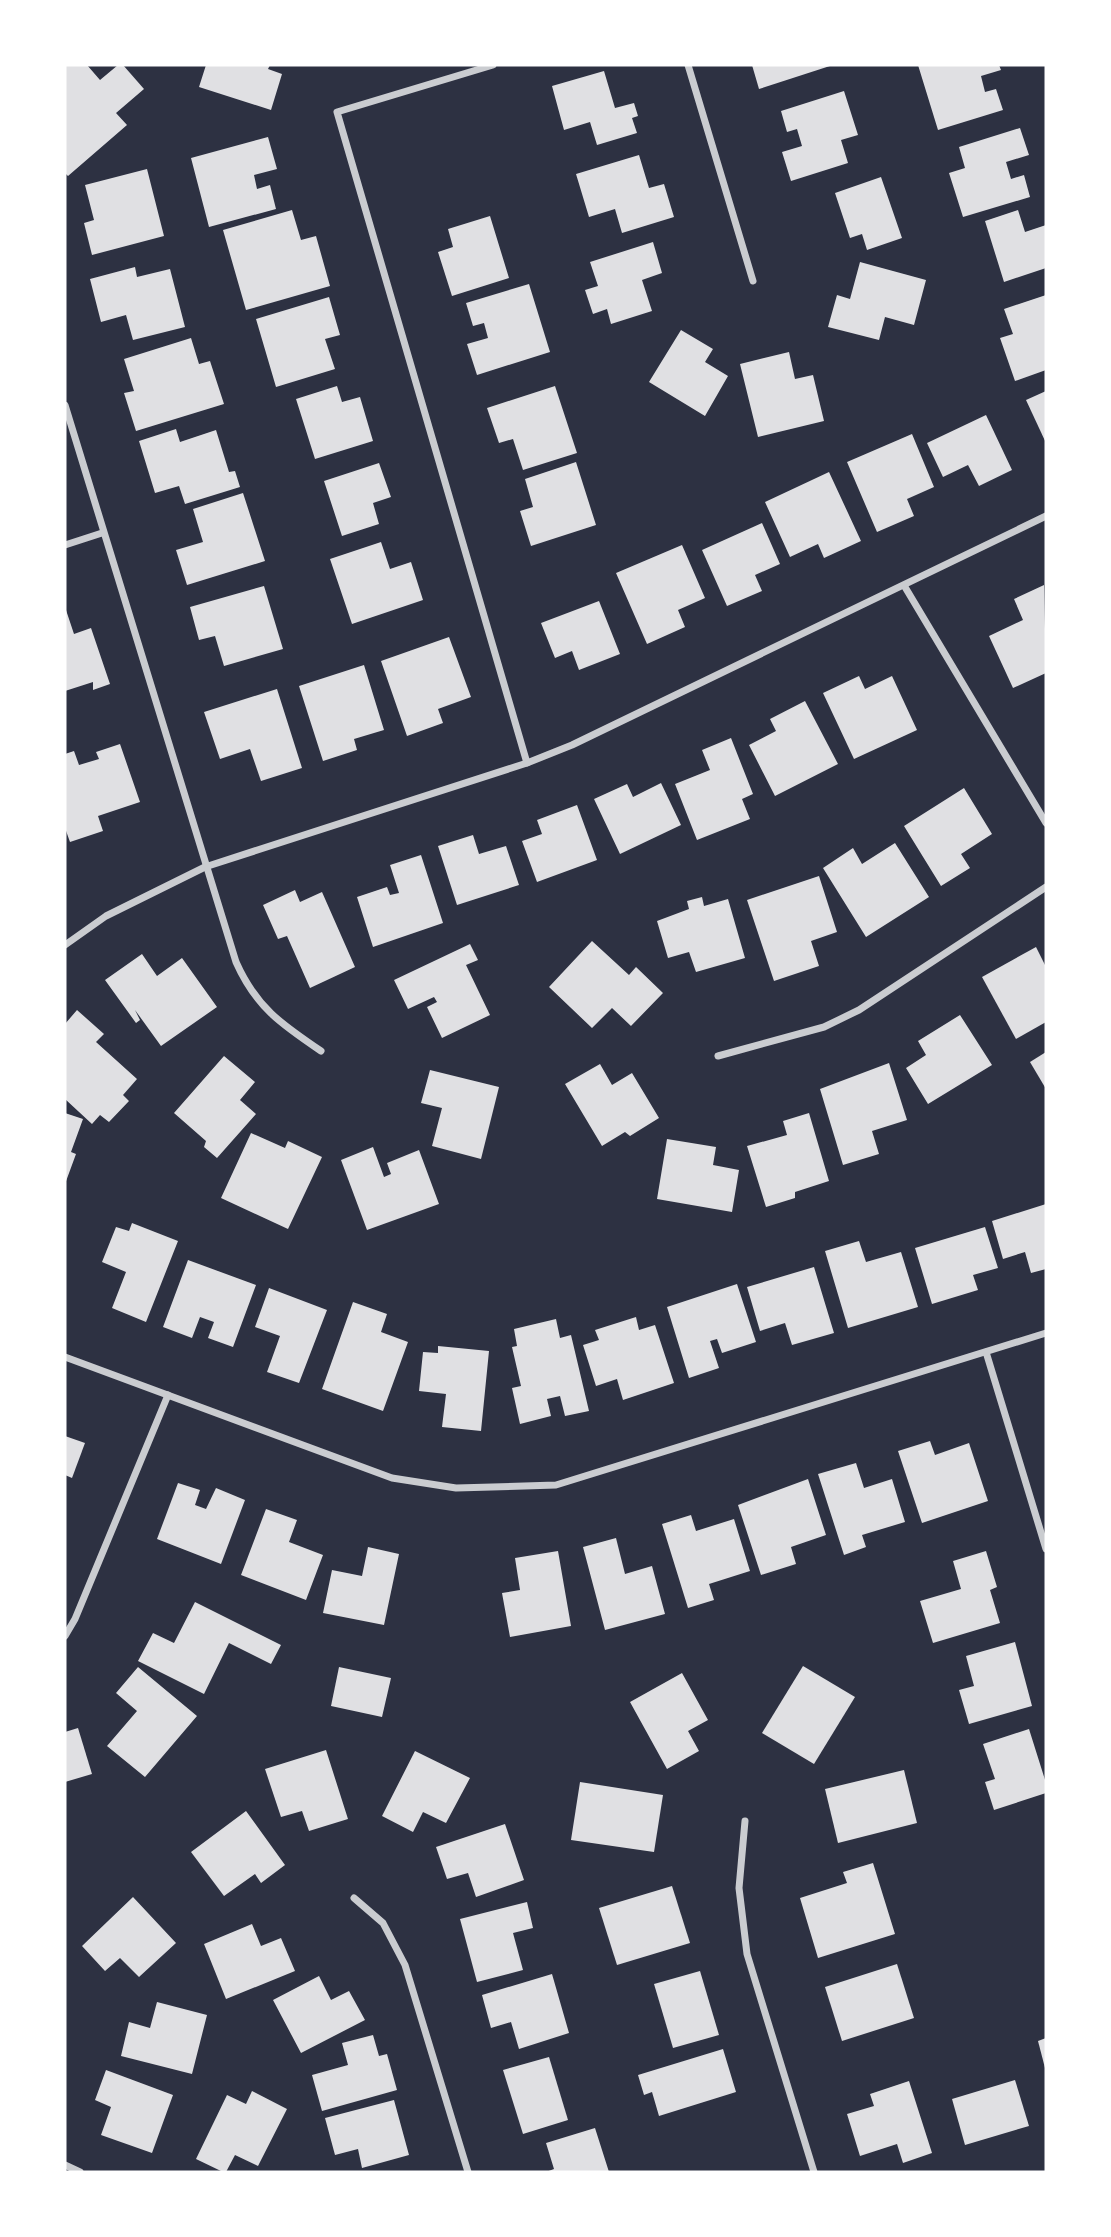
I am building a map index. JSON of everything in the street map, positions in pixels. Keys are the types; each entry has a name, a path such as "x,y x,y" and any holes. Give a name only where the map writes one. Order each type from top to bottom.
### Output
{"street":[{"path":"493,65 337,112 527,763"},
{"path":"688,65 753,281"},
{"path":"65,405 102,533 236,962 255,996 276,1021 321,1051"},
{"path":"65,945 106,916 205,867 527,763 572,745 905,587 1046,516"},
{"path":"65,545 102,533"},
{"path":"905,587 1046,823"},
{"path":"718,1056 824,1027 859,1010 1046,887"},
{"path":"65,1357 392,1478 457,1488 529,1487 556,1485 1046,1333"},
{"path":"986,1352 1046,1549"},
{"path":"65,1636 75,1619 168,1395"},
{"path":"745,1821 739,1888 747,1954 814,2172"},
{"path":"354,1898 383,1923 405,1965 468,2172"},
{"path":"65,2165 80,2172"}],"building":[{"path":"65,65 87,65 100,80 118,65 123,65 144,89 116,113 127,125 68,176 65,173"},
{"path":"206,65 270,65 268,69 282,74 271,110 199,87"},
{"path":"752,65 833,65 759,89"},
{"path":"918,65 999,65 1001,70 981,76 985,92 996,89 1003,110 938,130"},
{"path":"604,71 615,108 634,103 638,116 632,118 637,133 597,145 590,122 564,130 552,86"},
{"path":"844,91 858,135 841,140 848,163 791,181 782,152 802,146 797,129 787,132 781,111"},
{"path":"1020,128 1029,155 1006,162 1011,179 1024,175 1030,197 963,217 949,173 965,168 959,147"},
{"path":"268,137 277,169 254,175 257,189 270,185 276,209 209,227 191,158"},
{"path":"639,155 649,188 664,184 674,217 622,233 615,209 589,217 576,174"},
{"path":"147,169 164,236 92,255 84,223 94,220 85,185"},
{"path":"881,177 902,238 867,250 862,234 850,238 835,193"},
{"path":"292,210 301,240 316,236 330,286 246,310 223,230"},
{"path":"1018,210 1025,232 1046,225 1046,268 1004,282 985,221"},
{"path":"490,216 509,278 452,296 438,252 453,247 448,229"},
{"path":"653,242 662,273 642,280 652,311 611,324 607,309 593,314 585,290 598,286 590,262"},
{"path":"860,262 926,280 914,325 885,317 879,340 828,327 837,295 850,299"},
{"path":"135,267 137,277 170,269 185,327 133,340 126,315 101,322 90,279"},
{"path":"529,284 550,352 477,375 467,344 488,338 484,323 473,326 466,303"},
{"path":"1046,295 1046,370 1015,381 1000,338 1013,334 1004,309"},
{"path":"329,297 340,335 325,339 335,369 276,387 256,319"},
{"path":"681,330 713,349 705,362 728,376 705,416 649,382"},
{"path":"191,338 199,364 210,361 224,404 136,431 124,393 134,391 124,359"},
{"path":"789,352 795,379 813,375 824,421 758,437 740,364"},
{"path":"337,386 342,402 360,397 373,441 315,459 296,399"},
{"path":"555,386 577,453 523,470 513,439 499,443 487,408"},
{"path":"1046,391 1046,443 1026,400"},
{"path":"986,415 1012,470 979,486 968,465 943,477 927,443"},
{"path":"176,429 180,442 216,430 229,472 235,471 240,487 185,504 179,486 155,493 139,441"},
{"path":"912,434 934,487 907,499 914,516 877,532 847,462"},
{"path":"576,462 596,525 531,546 520,511 533,507 525,479"},
{"path":"379,463 391,497 373,503 379,524 342,536 324,481"},
{"path":"829,472 861,541 824,558 818,544 790,557 765,502"},
{"path":"243,493 265,561 187,585 176,550 203,542 193,509"},
{"path":"762,523 780,564 755,575 762,591 727,606 702,550"},
{"path":"381,542 390,569 411,562 423,600 352,624 330,559"},
{"path":"682,545 705,598 678,610 685,627 647,644 616,573"},
{"path":"1044,585 1046,673 1013,688 989,636 1023,620 1014,599"},
{"path":"264,586 283,649 224,666 215,636 199,640 190,607"},
{"path":"599,601 620,654 579,670 572,651 555,658 541,623"},
{"path":"65,607 74,634 91,628 110,684 93,690 93,682 65,691"},
{"path":"449,637 471,697 438,709 443,723 407,736 381,661"},
{"path":"364,665 384,730 354,739 357,750 323,761 299,686"},
{"path":"859,676 865,689 892,676 917,730 854,759 823,693"},
{"path":"277,689 302,768 261,781 250,749 220,759 204,712"},
{"path":"805,701 838,764 775,796 749,745 776,731 770,719"},
{"path":"731,738 753,794 742,799 750,819 697,840 675,784 710,770 702,750"},
{"path":"120,744 140,802 98,816 103,831 70,842 65,828 65,754 74,751 79,765 99,759 96,752"},
{"path":"661,783 681,825 620,854 594,799 627,784 633,797"},
{"path":"964,788 992,834 961,854 970,868 941,886 904,826"},
{"path":"577,805 597,860 537,882 522,841 542,834 537,820"},
{"path":"473,835 479,854 506,846 519,885 457,905 438,846"},
{"path":"895,843 929,897 866,937 823,868 853,848 862,864"},
{"path":"421,855 443,923 373,947 357,897 387,887 390,895 399,893 390,865"},
{"path":"819,876 837,932 811,941 819,966 774,981 747,900"},
{"path":"295,890 300,902 322,892 355,967 310,988 287,936 278,939 263,905"},
{"path":"702,897 704,906 728,899 745,958 696,972 689,952 668,958 657,921 689,909 687,901"},
{"path":"592,941 629,975 636,967 663,993 631,1026 612,1008 592,1028 549,987"},
{"path":"470,944 478,960 466,965 490,1015 442,1038 427,1007 437,1002 434,997 408,1009 394,980"},
{"path":"1036,947 1046,967 1046,1022 1016,1039 982,977"},
{"path":"142,954 157,976 182,958 217,1007 161,1046 135,1010 140,1020 136,1023 105,980"},
{"path":"77,1010 104,1034 96,1042 137,1079 123,1095 129,1101 109,1122 100,1115 92,1124 65,1099 65,1024"},
{"path":"960,1015 992,1065 928,1104 906,1068 926,1055 918,1041"},
{"path":"1046,1052 1046,1089 1030,1062"},
{"path":"224,1056 255,1082 240,1100 256,1114 217,1158 204,1147 206,1141 174,1113"},
{"path":"889,1063 907,1120 872,1131 879,1154 843,1165 820,1089"},
{"path":"600,1064 612,1085 632,1073 659,1118 630,1136 625,1132 602,1146 565,1084"},
{"path":"430,1070 499,1087 481,1159 432,1146 442,1108 421,1103"},
{"path":"65,1113 83,1119 71,1152 76,1154 65,1184"},
{"path":"809,1113 829,1181 795,1192 795,1198 766,1207 747,1146 787,1135 783,1121"},
{"path":"251,1133 285,1148 288,1141 322,1157 288,1229 221,1198"},
{"path":"667,1139 716,1147 713,1165 739,1170 732,1212 657,1199"},
{"path":"373,1147 384,1177 391,1174 387,1163 419,1150 439,1204 367,1230 341,1160"},
{"path":"1046,1204 1046,1269 1031,1273 1025,1252 1003,1259 992,1221"},
{"path":"132,1223 178,1241 146,1322 112,1308 126,1272 102,1262 116,1227 129,1231"},
{"path":"985,1227 998,1268 973,1275 978,1290 932,1304 915,1248"},
{"path":"859,1241 866,1262 901,1252 918,1307 848,1328 825,1251"},
{"path":"188,1260 256,1285 233,1347 208,1338 214,1322 200,1317 192,1338 163,1327"},
{"path":"814,1267 834,1333 792,1345 785,1323 760,1331 747,1287"},
{"path":"737,1284 756,1342 722,1353 717,1339 710,1341 719,1368 689,1378 667,1307"},
{"path":"269,1288 327,1310 299,1383 267,1372 280,1336 255,1327"},
{"path":"353,1302 387,1314 381,1332 408,1342 383,1411 322,1389"},
{"path":"636,1317 639,1330 655,1325 674,1383 623,1400 617,1379 596,1386 583,1345 599,1340 595,1330"},
{"path":"556,1319 560,1338 571,1335 589,1411 565,1416 560,1396 547,1399 551,1416 520,1424 512,1388 521,1386 512,1347 517,1346 514,1329"},
{"path":"438,1346 489,1351 481,1431 442,1427 446,1394 419,1391 423,1352 438,1353"},
{"path":"65,1436 85,1443 72,1478 65,1475"},
{"path":"930,1441 935,1455 969,1443 988,1501 922,1523 898,1451"},
{"path":"856,1463 864,1488 892,1479 905,1522 862,1535 866,1547 844,1555 818,1474"},
{"path":"808,1479 826,1535 791,1547 796,1564 761,1575 738,1505"},
{"path":"178,1483 200,1490 195,1505 206,1509 216,1488 245,1500 221,1564 157,1539"},
{"path":"266,1509 297,1520 289,1542 323,1555 306,1600 241,1575"},
{"path":"691,1515 696,1531 734,1519 750,1571 709,1584 714,1600 688,1608 662,1524"},
{"path":"616,1538 625,1574 652,1566 665,1614 605,1630 583,1547"},
{"path":"368,1547 399,1554 384,1625 323,1613 332,1570 362,1576"},
{"path":"558,1551 571,1626 510,1637 502,1593 520,1590 515,1558"},
{"path":"986,1551 997,1587 990,1590 1000,1623 933,1643 920,1601 961,1589 953,1561"},
{"path":"195,1602 281,1645 271,1664 229,1643 204,1694 138,1661 153,1633 174,1643"},
{"path":"1015,1642 1032,1706 969,1724 959,1690 974,1686 966,1656"},
{"path":"803,1666 855,1697 814,1764 762,1733"},
{"path":"138,1667 197,1716 145,1777 107,1746 137,1711 116,1693"},
{"path":"339,1667 391,1678 382,1717 331,1706"},
{"path":"682,1673 708,1720 688,1731 699,1751 667,1769 630,1702"},
{"path":"78,1728 92,1774 65,1782 65,1732"},
{"path":"1029,1729 1046,1783 1046,1793 994,1810 985,1782 995,1779 983,1744"},
{"path":"326,1750 348,1819 309,1831 302,1811 281,1817 265,1769"},
{"path":"415,1751 470,1778 446,1823 423,1812 413,1832 382,1816"},
{"path":"904,1770 917,1823 838,1843 825,1789"},
{"path":"580,1782 663,1795 654,1852 571,1840"},
{"path":"246,1811 285,1865 261,1883 255,1874 224,1896 191,1852"},
{"path":"505,1824 524,1880 476,1897 468,1873 447,1879 436,1847"},
{"path":"873,1863 895,1934 818,1958 800,1898 847,1883 843,1872"},
{"path":"672,1886 690,1943 617,1965 599,1908"},
{"path":"133,1897 176,1943 139,1977 120,1958 105,1971 82,1946"},
{"path":"527,1902 533,1928 513,1933 523,1970 477,1982 460,1919"},
{"path":"252,1924 261,1946 281,1938 295,1971 226,1999 204,1944"},
{"path":"897,1964 914,2018 842,2041 825,1987"},
{"path":"700,1971 719,2035 673,2048 654,1984"},
{"path":"552,1974 569,2033 519,2049 511,2022 491,2028 482,1995"},
{"path":"319,1976 331,2000 349,1991 365,2020 301,2053 273,2000"},
{"path":"157,2002 207,2015 192,2074 121,2056 129,2022 150,2028"},
{"path":"373,2035 379,2056 387,2054 397,2090 322,2111 312,2075 348,2065 342,2043"},
{"path":"1046,2038 1046,2068 1045,2068 1038,2041"},
{"path":"723,2049 736,2092 659,2116 652,2092 644,2095 638,2075"},
{"path":"549,2057 568,2120 523,2134 503,2070"},
{"path":"106,2070 173,2095 152,2153 101,2135 111,2107 95,2100"},
{"path":"1015,2080 1029,2126 965,2145 952,2099"},
{"path":"909,2081 932,2153 903,2163 897,2144 860,2156 847,2114 874,2106 870,2094"},
{"path":"252,2091 287,2109 258,2166 235,2155 226,2172 223,2172 196,2159 227,2095 246,2104"},
{"path":"394,2100 409,2155 362,2168 358,2149 335,2155 325,2118"},
{"path":"595,2128 609,2172 546,2172 554,2169 546,2143"}]}
